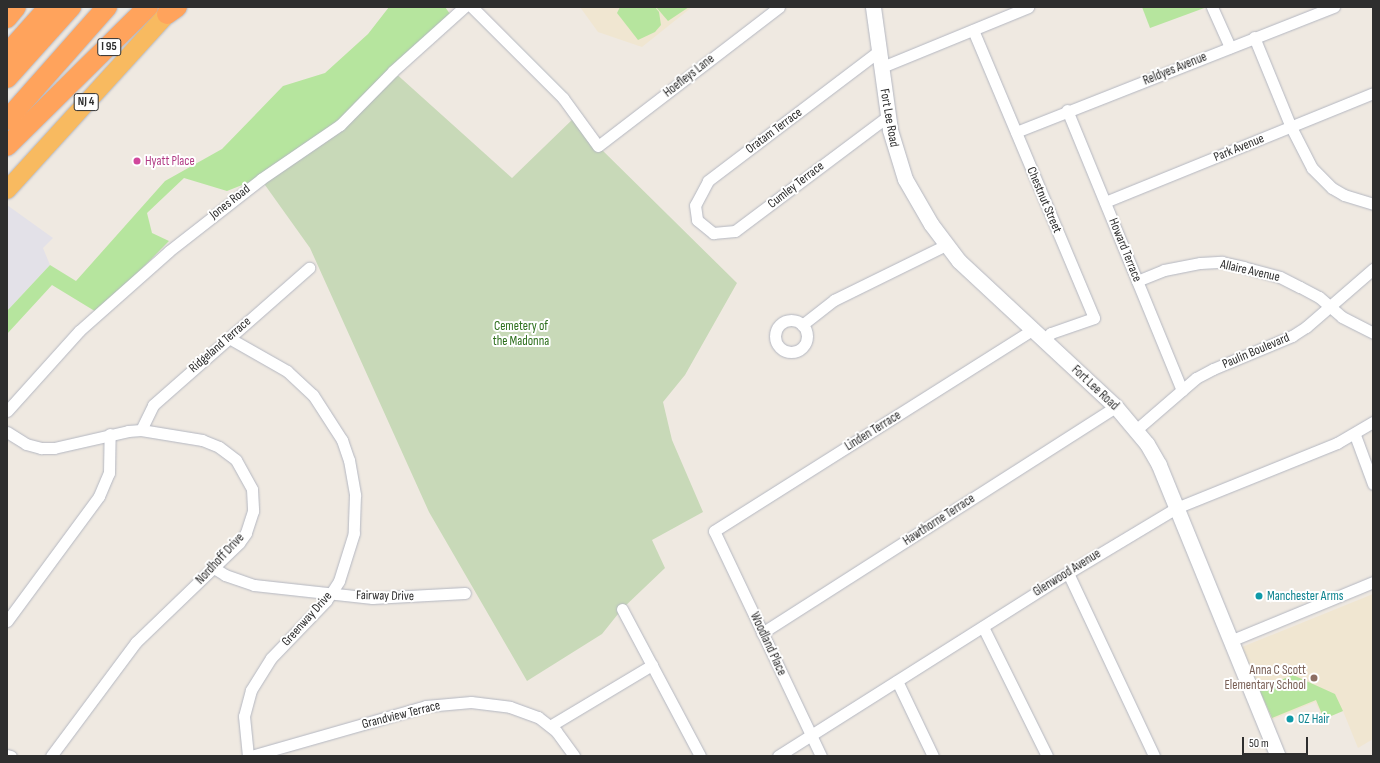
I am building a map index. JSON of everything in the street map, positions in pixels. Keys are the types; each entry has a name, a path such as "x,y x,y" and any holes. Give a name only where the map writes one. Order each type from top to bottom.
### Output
{"highway":[{"path":"7,18 16,7"},
{"path":"7,44 36,7"},
{"path":"9,71 49,7"},
{"path":"9,71 71,7"},
{"path":"7,120 107,7"},
{"path":"68,87 89,57 138,7"},
{"name":"I 95","path":"7,146 148,7"},
{"name":"NJ 4","path":"7,190 172,9"}],"main road":[{"name":"Fort Lee Road","path":"873,7 888,116 895,153 905,179 946,245 973,276 1116,407 1137,430 1159,465 1278,756"}],"street":[{"name":"Jones Road","path":"7,411 79,331 169,250 261,178 340,125 393,71 464,7"},
{"name":"Hoefleys Lane","path":"472,7 563,98 598,146 779,7"},
{"path":"882,67 1028,7"},
{"path":"1212,7 1230,47"},
{"name":"Reldyes Avenue","path":"1016,132 1067,110 1230,47 1322,9 1334,7"},
{"name":"Chestnut Street","path":"973,30 1094,318 1051,333 1043,340"},
{"path":"1254,37 1290,127 1304,156 1320,177 1344,195 1373,204"},
{"name":"Oratam Terrace","path":"700,225 695,213 695,205 708,181 879,51"},
{"name":"Park Avenue","path":"1105,202 1373,93"},
{"name":"Howard Terrace","path":"1067,110 1182,390"},
{"name":"Cumley Terrace","path":"700,225 713,233 735,231 888,116"},
{"path":"802,325 834,300 946,245"},
{"name":"Allaire Avenue","path":"1138,281 1182,266 1222,262 1280,277 1318,297 1342,317 1373,333"},
{"name":"Ridgeland Terrace","path":"141,430 153,405 310,268"},
{"name":"Paulin Boulevard","path":"1137,430 1182,390 1213,369 1292,336 1331,307 1373,269"},
{"name":"Linden Terrace","path":"714,532 1032,330"},
{"name":"Greenway Drive","path":"228,338 272,361 301,382 324,409 342,440 353,477 356,512 350,550 344,568 331,594 271,658 251,690 244,716 249,756"},
{"name":"Hawthorne Terrace","path":"762,633 1116,407"},
{"name":"Glenwood Avenue","path":"778,756 1068,573 1176,508 1354,434 1373,422"},
{"name":"Nordhoff Drive","path":"7,432 26,444 41,448 110,434 141,430 202,440 219,447 236,460 248,478 253,500 250,523 239,543 136,642 51,756"},
{"path":"7,621 99,496 109,473 110,434"},
{"path":"1354,434 1373,484"},
{"name":"Woodland Place","path":"714,532 821,756"},
{"name":"Fairway Drive","path":"214,568 225,575 254,585 331,594 388,598 465,593"},
{"path":"1068,573 1154,756"},
{"path":"1230,641 1373,582"},
{"path":"622,609 700,756"},
{"path":"983,626 1047,756"},
{"path":"550,726 652,665"},
{"path":"897,681 933,756"},
{"name":"Grandview Terrace","path":"249,756 426,706 451,702 490,703 524,711 550,726 567,744 574,756"},
{"path":"7,755 11,756"}],"shaded area":[{"path":"580,7 692,7 642,47 598,32"},
{"path":"7,205 53,238 43,248 50,265 7,311"},
{"name":"Anna C Scott Elementary School","path":"1373,594 1373,739 1358,748 1343,711 1324,719 1315,702 1271,720 1242,647"}],"green space":[{"path":"389,7 445,7 453,18 340,125 260,178 227,191 184,178 147,213 152,233 169,241 98,313 52,285 7,334 7,311 50,265 76,281 165,181 222,149 283,86 325,73 368,34"},
{"path":"620,7 655,7 659,12 661,25 655,32 638,40 617,13"},
{"path":"656,7 689,7 668,21"},
{"path":"1142,7 1207,7 1150,28"},
{"name":"Cemetery of the Madonna","path":"393,71 512,178 576,116 598,146 737,283 685,375 663,402 672,440 703,512 652,540 665,568 622,609 602,634 527,681 429,512 310,248 260,178 340,125"},
{"path":"1293,675 1335,694 1343,711 1324,719 1316,700 1272,718 1259,689"}],"place":[{"name":"Hyatt Place","path":"137,161"},
{"name":"Manchester Arms","path":"1259,596"},
{"name":"Anna C Scott Elementary School","path":"1314,678"},
{"name":"OZ Hair","path":"1290,719"}]}
